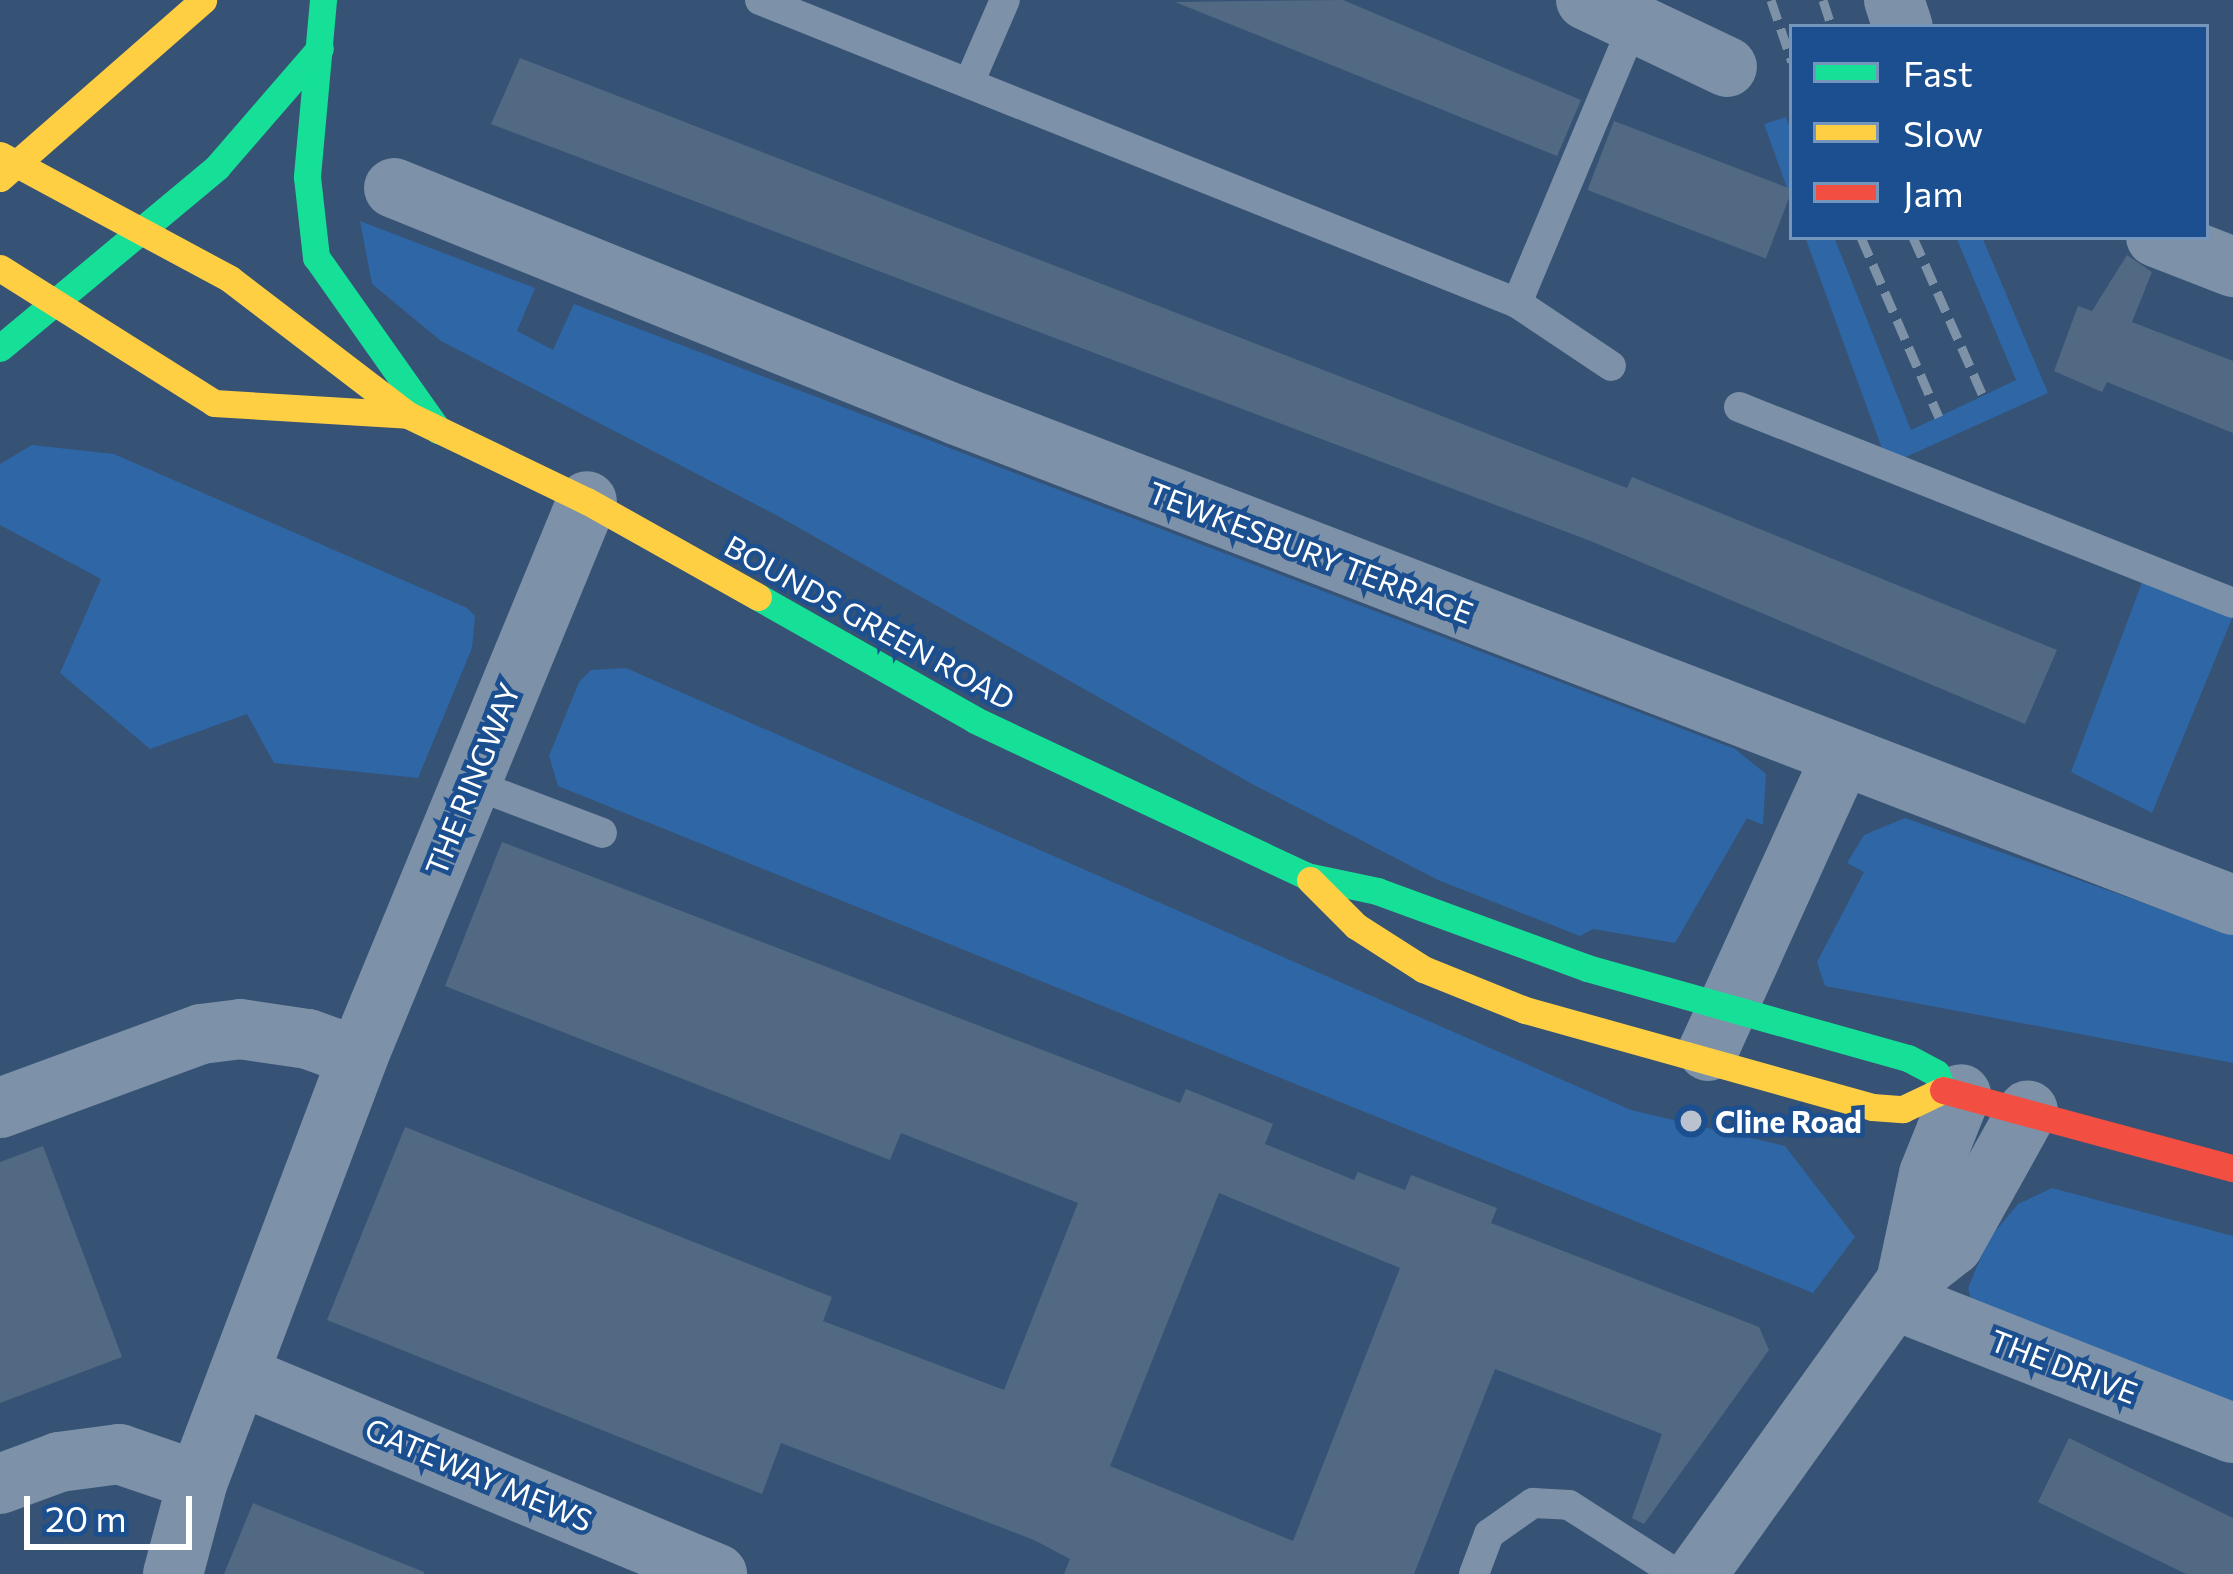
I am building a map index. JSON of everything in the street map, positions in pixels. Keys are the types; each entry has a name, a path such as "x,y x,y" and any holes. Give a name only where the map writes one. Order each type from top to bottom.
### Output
{"main road":[{"path":"6,165 203,0"},
{"path":"323,0 307,177 316,257 438,430"},
{"path":"0,348 217,167 320,48"},
{"name":"BOUNDS GREEN ROAD","path":"6,165 230,279 408,415 586,501 975,720 1306,876 1377,891 1587,968 1908,1058 1936,1073 1952,1092"},
{"path":"8,282 138,232"},
{"name":"BOUNDS GREEN ROAD","path":"8,282 53,304 214,403 408,415"},
{"name":"BOUNDS GREEN ROAD","path":"1306,876 1356,926 1423,969 1702,1065 1872,1107 1904,1109 1952,1092 2233,1168"}],"street":[{"path":"1610,11 1727,67"},
{"name":"TEWKESBURY TERRACE","path":"394,188 2233,905"},
{"path":"2164,240 2233,267"},
{"name":"THE RINGWAY","path":"173,1574 198,1480 358,1057 586,501"},
{"path":"1702,1065 1842,756"},
{"path":"0,1108 201,1034 285,1036 358,1057"},
{"path":"1900,1291 1952,1092"},
{"path":"1696,1574 1900,1291 1953,1245 2028,1110"},
{"name":"THE DRIVE","path":"1900,1291 2233,1433"},
{"name":"GATEWAY MEWS","path":"239,1375 717,1574"},
{"path":"0,1484 58,1462 119,1454 198,1480"}],"lane":[{"path":"760,0 1517,303 1611,366"},
{"path":"969,83 1005,0"},
{"path":"1517,303 1610,11"},
{"path":"1738,406 2233,603"},
{"path":"470,784 602,833"},
{"path":"1474,1574 1489,1534 1533,1503 1569,1505 1677,1574"}],"shaded area":[{"path":"1786,117 1789,125 1789,194 1764,124"},
{"path":"360,221 535,288 517,331 553,350 574,304 1735,749 1766,774 1763,825 1747,818 1675,943 1593,929 1580,936 1438,880 1252,784 778,516 441,341 372,284"},
{"path":"1806,240 1835,240 1911,430 2016,380 1957,240 1983,240 2048,393 1888,465"},
{"path":"32,445 114,454 467,608 475,616 472,648 418,778 274,763 247,714 150,749 60,673 101,579 0,525 0,464"},
{"path":"2147,569 2233,616 2152,813 2071,772"},
{"path":"626,668 1631,1110 1785,1146 1855,1237 1813,1293 558,786 549,756 579,682 591,670"},
{"path":"1905,818 2233,935 2233,1063 1825,986 1817,962 1864,872 1847,863 1864,835"},
{"path":"2052,1188 2233,1236 2233,1404 1972,1303 1968,1288 1988,1240 2018,1204"}],"building":[{"path":"1343,0 1581,100 1557,156 1175,2"},
{"path":"520,58 1627,488 1632,477 2057,650 2025,724 1593,542 491,124"},
{"path":"1614,121 1789,188 1789,198 1766,259 1587,190"},
{"path":"2127,255 2152,272 2132,322 2233,361 2233,433 2107,382 2102,392 2054,371 2078,306 2092,311"},
{"path":"502,842 1180,1103 1186,1089 1273,1124 1265,1144 1354,1180 1358,1172 1405,1190 1411,1175 1497,1208 1491,1223 1759,1327 1769,1350 1644,1524 1632,1518 1662,1434 1495,1369 1414,1574 1064,1574 1070,1559 1034,1540 781,1443 762,1494 327,1320 405,1127 832,1297 823,1321 1004,1390 1078,1203 901,1133 890,1160 445,986","holes":["1219,1193 1400,1268 1293,1541 1110,1466"]},
{"path":"43,1146 122,1357 0,1403 0,1162"},
{"path":"2069,1438 2233,1518 2233,1574 2186,1574 2038,1502"},
{"path":"253,1503 424,1572 424,1574 224,1574"}],"railway":[{"path":"1771,0 1789,53"},
{"path":"1823,0 1831,24"},
{"path":"1862,240 1939,417"},
{"path":"1914,240 1983,396"}],"traffic: fast":[{"path":"323,0 307,177 316,257 438,430"},
{"path":"0,348 217,167 320,48"},
{"path":"758,597 975,720 1306,876 1377,891 1587,968 1908,1058 1936,1073 1943,1090"}],"traffic: slow":[{"path":"0,178 203,0"},
{"path":"0,155 230,279 408,415 587,501 758,597"},
{"path":"0,268 214,403 408,415"},
{"path":"1310,880 1356,926 1423,969 1525,1010 1872,1107 1903,1109 1943,1090"}],"traffic: jam":[{"path":"1943,1090 2233,1168"}],"place":[{"name":"Cline Road","path":"1691,1121"}]}
